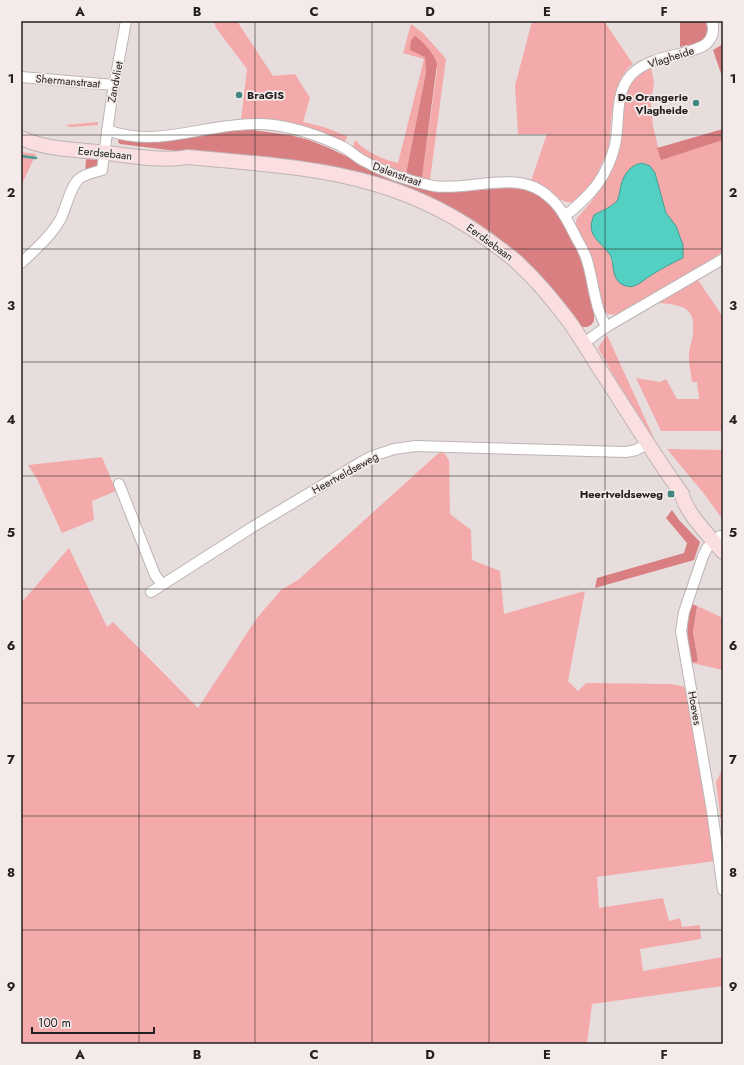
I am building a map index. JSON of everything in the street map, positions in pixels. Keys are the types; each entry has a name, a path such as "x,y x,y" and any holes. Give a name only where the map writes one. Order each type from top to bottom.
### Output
{"main road":[{"name":"Eerdsebaan","path":"23,139 33,143 105,148 147,157 188,157 290,168 337,175 374,184 407,195 459,220 486,238 518,263 545,290 584,343 647,444 682,494 688,498 720,542"}],"street":[{"name":"Zandvliet","path":"21,263 47,238 56,226 64,213 73,188 78,180 82,177 102,170 114,85 126,21"},
{"name":"Vlagheide","path":"565,216 590,194 600,181 610,160 617,136 621,94 626,81 644,65 696,49 705,44 710,39 712,34 712,21"},
{"name":"Shermanstraat","path":"21,77 114,85"},
{"name":"Dalenstraat","path":"107,130 152,138 241,124 273,124 295,128 340,145 361,159 382,170 422,184 451,187 514,182 532,185 543,191 551,198 565,216 586,256 599,310 606,327"},
{"path":"584,343 606,327 723,258"},
{"name":"Heertveldseweg","path":"151,592 251,528 373,456 387,450 416,446 626,452 636,450 647,444"},
{"path":"119,484 156,575 162,584"},
{"name":"Hoeves","path":"720,542 707,548 703,556 684,612 681,631 712,811 723,890"}],"shaded area":[{"path":"214,21 237,21 273,76 295,74 310,98 303,122 324,127 347,136 346,140 342,143 259,119 241,120 247,69 216,28"},
{"path":"532,21 604,21 633,64 620,80 612,113 609,146 603,161 587,190 573,202 563,201 548,189 531,181 547,134 518,134 515,86"},
{"path":"680,21 705,21 707,33 705,37 697,43 680,47"},
{"path":"411,24 423,33 446,59 430,180 422,178 437,70 426,57 426,72 406,174 394,171 357,152 353,147 355,140 364,148 375,154 398,163 424,59 403,53"},
{"path":"415,36 428,48 437,64 422,178 406,174 426,72 425,57 410,50 411,40"},
{"path":"723,44 723,79 713,50"},
{"path":"651,68 654,82 651,104 653,126 661,159 723,140 723,252 621,313 614,315 604,311 594,267 575,226 577,218 591,202 606,179 625,93 633,79 645,70","holes":["642,163 650,166 655,173 666,213 676,226 683,258 634,286 611,261 609,253 595,238 599,212 610,207 617,201 622,181 627,172 637,164"]},
{"path":"98,122 98,125 71,127 65,125"},
{"path":"723,129 723,140 661,160 657,148"},
{"path":"252,130 290,135 309,140 398,181 416,187 456,192 506,188 527,189 535,192 551,205 560,217 576,247 588,281 594,321 587,327 581,327 559,302 429,199 224,157 120,144 118,142 121,138 148,142 174,140 227,131"},
{"path":"21,152 36,154 21,186"},
{"path":"86,160 100,160 96,167 85,173"},
{"path":"698,280 723,317 723,431 661,431 636,378 660,382 666,379 677,399 699,399 697,382 692,382 689,363 689,351 693,332 692,317 685,308 659,303"},
{"path":"607,335 654,438 649,438 598,348"},
{"path":"667,449 723,450 723,520 705,495"},
{"path":"442,450 449,460 450,514 471,530 472,560 500,571 504,614 585,591 568,681 578,691 586,683 671,684 686,687 702,773 715,861 597,877 599,908 663,898 669,921 680,918 682,927 700,925 701,939 640,949 643,971 723,957 723,986 592,1004 587,1044 21,1044 21,603 69,548 107,627 113,622 198,708 257,618 281,590 298,580"},
{"path":"102,457 116,491 92,501 94,520 62,533 37,479 28,465"},
{"path":"672,510 679,520 700,542 694,560 595,588 597,578 684,553 687,543 666,518"},
{"path":"692,604 697,606 693,632 698,661 692,663 687,626"},
{"path":"697,606 723,618 723,670 692,663 698,661 693,632"},
{"path":"723,768 723,837 716,782"}],"water":[{"path":"642,163 650,166 655,173 666,213 676,226 683,245 683,258 658,271 638,284 630,287 621,284 616,278 612,258 594,236 591,227 594,215 617,201 622,181 627,172 633,166"}],"waterway":[{"path":"21,156 36,158"}],"place":[{"name":"BraGIS","path":"239,95"},
{"name":"De Orangerie Vlagheide","path":"696,103"},
{"name":"Heertveldseweg","path":"671,494"}]}
